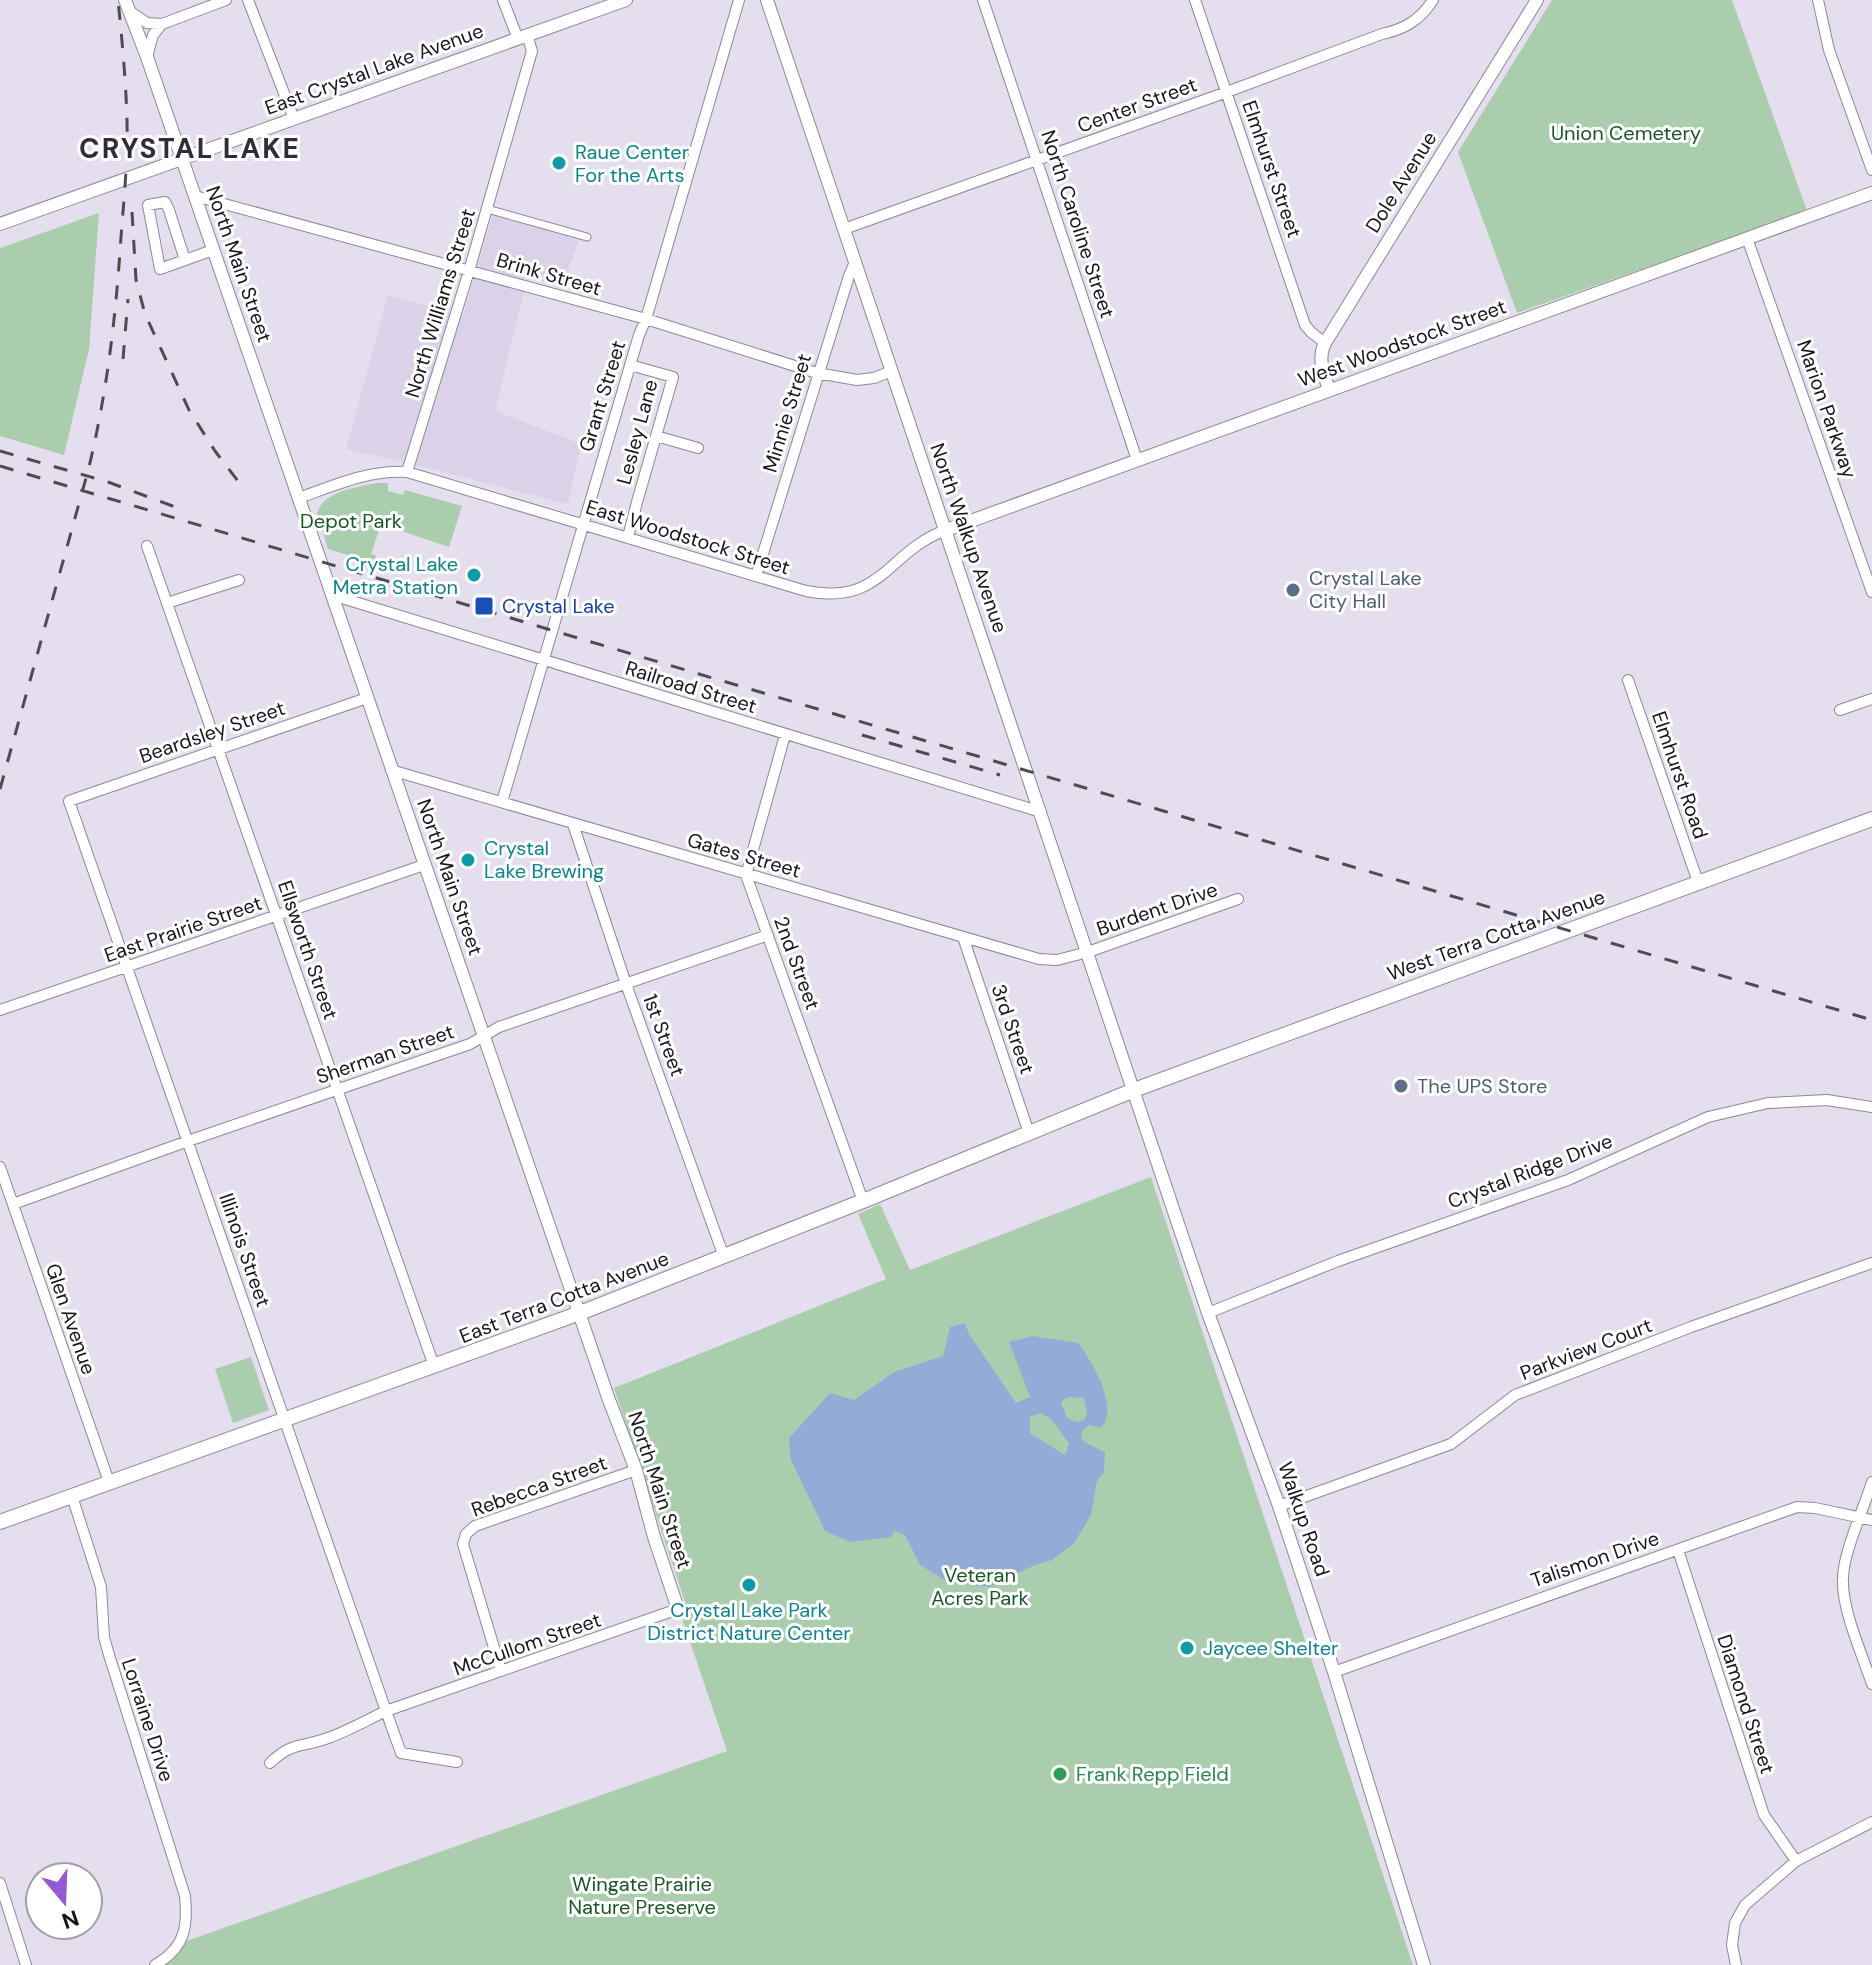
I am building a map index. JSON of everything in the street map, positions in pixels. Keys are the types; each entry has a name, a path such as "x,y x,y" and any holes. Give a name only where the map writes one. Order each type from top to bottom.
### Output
{"main road":[{"name":"West Terra Cotta Avenue","path":"1134,1090 1872,819"},
{"name":"East Terra Cotta Avenue","path":"0,1522 580,1313 1134,1090"}],"street":[{"path":"127,5 147,23 162,24 226,0"},
{"path":"248,0 294,119"},
{"path":"503,0 522,37"},
{"name":"East Crystal Lake Avenue","path":"0,224 626,0"},
{"name":"Grant Street","path":"502,802 739,0"},
{"name":"North Walkup Avenue","path":"767,0 1134,1090"},
{"name":"North Caroline Street","path":"983,0 1137,460"},
{"name":"Elmhurst Street","path":"1195,0 1305,325 1325,343"},
{"name":"Center Street","path":"844,229 1397,30 1419,18 1433,0"},
{"name":"Dole Avenue","path":"1325,343 1537,0"},
{"path":"1818,0 1829,50 1872,170"},
{"name":"North Main Street","path":"127,5 609,1400 636,1470 678,1609"},
{"path":"147,57 153,35 162,24"},
{"name":"North Williams Street","path":"407,472 532,51 522,37"},
{"name":"West Woodstock Street","path":"946,530 1872,193"},
{"name":"Brink Street","path":"195,196 646,319 817,373 857,380 892,371"},
{"path":"185,260 165,202 148,205 160,269 213,250"},
{"path":"487,209 587,237"},
{"name":"Marion Parkway","path":"1747,238 1872,592"},
{"name":"Minnie Street","path":"756,576 817,373 855,262"},
{"path":"1325,343 1321,358 1329,390"},
{"name":"Lesley Lane","path":"628,537 673,377 630,365"},
{"path":"656,436 698,448"},
{"path":"299,498 362,476 390,471 407,472"},
{"name":"East Woodstock Street","path":"407,472 826,595 857,590 883,575 921,542 946,530"},
{"name":"Ellsworth Street","path":"147,546 434,1366"},
{"path":"167,603 239,580"},
{"name":"Railroad Street","path":"332,595 1041,812"},
{"name":"Elmhurst Road","path":"1628,680 1698,882"},
{"name":"Beardsley Street","path":"69,801 367,698"},
{"path":"1840,710 1872,699"},
{"path":"746,875 785,735"},
{"name":"Gates Street","path":"391,770 1048,961 1088,952"},
{"name":"Illinois Street","path":"69,801 401,1753 457,1762"},
{"name":"1st Street","path":"573,824 626,984 724,1257"},
{"name":"East Prairie Street","path":"0,1010 424,865"},
{"name":"2nd Street","path":"746,875 863,1201"},
{"name":"Burdent Drive","path":"1088,952 1238,899"},
{"name":"Sherman Street","path":"13,1204 470,1044 499,1027 768,935"},
{"name":"3rd Street","path":"963,937 1029,1133"},
{"name":"Walkup Road","path":"1134,1090 1208,1313 1279,1506 1334,1672 1424,1965"},
{"name":"Crystal Ridge Drive","path":"1208,1313 1352,1256 1568,1180 1708,1117 1768,1103 1827,1100 1872,1107"},
{"name":"Glen Avenue","path":"0,1167 109,1482"},
{"name":"Parkview Court","path":"1279,1506 1451,1444 1515,1395 1691,1327 1872,1263"},
{"name":"Rebecca Street","path":"501,1671 463,1544 466,1534 475,1526 636,1470"},
{"path":"1872,1482 1866,1519 1850,1546 1843,1574 1843,1597 1872,1684"},
{"name":"Lorraine Drive","path":"72,1496 101,1587 104,1637 109,1655 185,1896 187,1916 184,1935 172,1952 155,1965"},
{"name":"Talismon Drive","path":"1334,1672 1797,1507 1866,1519"},
{"name":"Diamond Street","path":"1678,1550 1764,1815 1796,1861"},
{"name":"McCullom Street","path":"270,1763 294,1746 328,1738 386,1711 678,1609"},
{"path":"1736,1965 1732,1945 1735,1923 1745,1905 1796,1861 1872,1822"},
{"path":"0,1883 26,1965"}],"shaded area":[{"path":"493,214 579,240 562,285 527,279 495,411 581,444 568,504 346,449 388,295 463,316"}],"green space":[{"name":"Union Cemetery","path":"1552,0 1732,0 1807,211 1517,313 1458,152"},
{"path":"99,213 89,349 64,455 0,436 0,248"},
{"name":"Depot Park","path":"376,483 388,483 388,491 403,495 405,490 462,506 449,547 381,524 371,554 376,556 374,563 328,549 317,513 321,506 333,495"},
{"name":"Veteran Acres Park","path":"1151,1177 1413,1965 155,1965 178,1944 727,1751 681,1615 688,1611 614,1388 886,1279 858,1214 880,1204 910,1270"},
{"path":"251,1357 269,1410 233,1423 215,1369"}],"water":[{"path":"965,1323 969,1334 1016,1403 1030,1397 1009,1342 1032,1336 1078,1343 1106,1397 1106,1419 1101,1428 1089,1425 1082,1431 1081,1439 1105,1452 1104,1472 1097,1481 1091,1515 1074,1543 1052,1560 990,1587 948,1582 920,1565 905,1535 895,1531 891,1537 850,1542 825,1531 791,1460 789,1438 830,1393 854,1400 894,1372 943,1356 950,1327","holes":["1070,1397 1084,1398 1087,1413 1084,1420 1077,1422 1067,1418 1061,1403","1040,1413 1051,1419 1069,1443 1065,1455 1030,1433 1030,1417"]}],"railway":[{"path":"0,789 88,471 110,354 127,150 126,91 118,0"},
{"path":"132,212 136,280 145,314 189,410 241,485"},
{"path":"123,359 128,299"},
{"path":"0,451 108,482 186,511"},
{"path":"0,466 1872,1020"},
{"path":"862,735 1000,775"}],"place":[{"name":"Raue Center For the Arts","path":"559,163"},
{"name":"Crystal Lake Metra Station","path":"474,575"},
{"name":"Crystal Lake City Hall","path":"1293,590"},
{"name":"Crystal Lake","path":"484,606"},
{"name":"Crystal Lake Brewing","path":"468,860"},
{"name":"The UPS Store","path":"1401,1086"},
{"name":"Crystal Lake Park District Nature Center","path":"749,1585"},
{"name":"Jaycee Shelter","path":"1187,1648"},
{"name":"Frank Repp Field","path":"1060,1774"}],"district":[{"name":"CRYSTAL LAKE","path":"190,148"}],"park label":[{"name":"Wingate Prairie Nature Preserve","path":"642,1896"}]}
